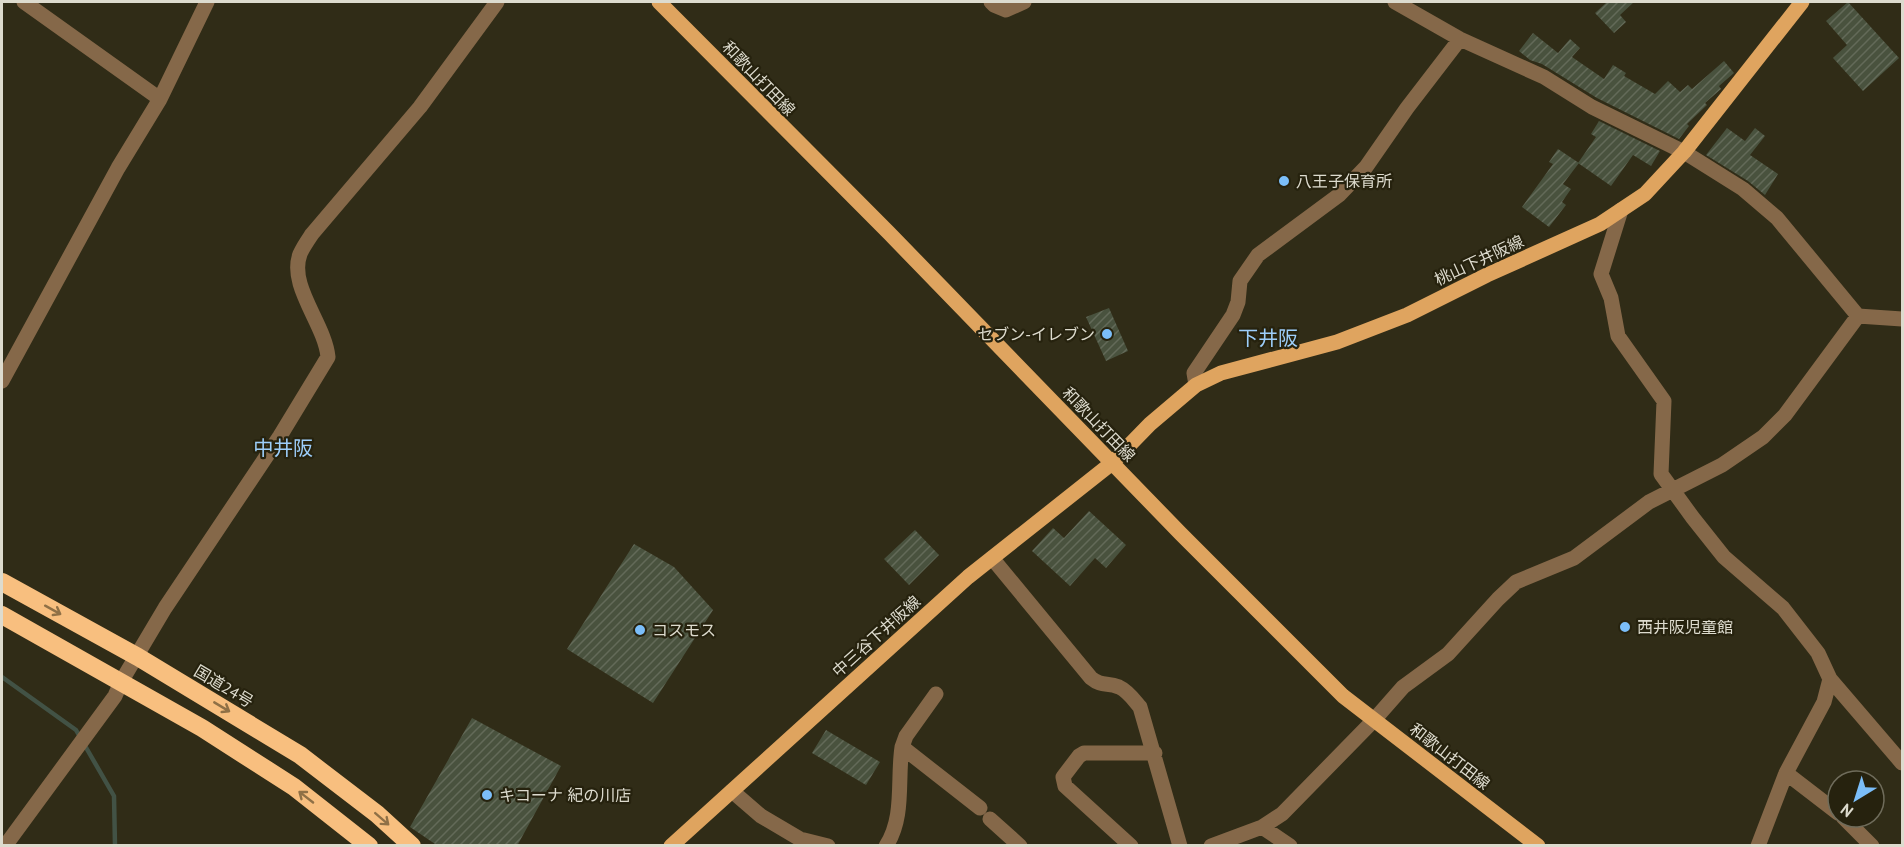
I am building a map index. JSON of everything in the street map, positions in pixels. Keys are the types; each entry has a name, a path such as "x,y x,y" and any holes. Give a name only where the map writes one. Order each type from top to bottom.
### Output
{"highway":[{"name":"国道24号","path":"2,582 138,657 300,755 377,814 412,846"},
{"path":"2,615 202,728 294,787 369,846"}],"main road":[{"name":"和歌山打田線","path":"659,2 1343,696 1538,846"},
{"name":"桃山下井阪線","path":"1112,463 1150,424 1196,385 1221,373 1337,342 1407,315 1487,275 1600,224 1645,194 1684,152 1802,2"},
{"name":"中三谷下井阪線","path":"671,846 968,577 1112,463"}],"street":[{"path":"24,2 160,99"},
{"path":"2,381 118,168 160,99 207,2"},
{"path":"5,846 115,696 165,608 280,436 327,357 327,344 298,278 300,256 312,234 420,107 497,2"},
{"path":"991,2 1006,10 1024,2"},
{"path":"1395,2 1460,39 1544,77 1592,107 1684,152 1743,189 1777,218 1858,316 1902,319"},
{"path":"1196,385 1194,373 1233,315 1238,302 1240,280 1258,255 1340,195 1366,168 1407,108 1460,39"},
{"path":"1621,210 1601,274 1611,298 1618,336 1664,401 1661,474 1724,557 1783,608 1818,653 1830,679 1902,763"},
{"path":"1211,846 1262,827 1282,814 1403,687 1448,654 1516,582 1574,558 1626,517 1673,489 1722,465 1763,437 1785,415 1858,316"},
{"path":"992,558 1091,678 1098,684 1119,687 1140,707 1180,846"},
{"path":"1758,846 1786,773 1824,702 1830,679"},
{"path":"886,846 898,814 902,747 906,736 936,694"},
{"path":"902,747 985,814 1020,846"},
{"path":"1131,846 1065,786 1063,777 1084,753 1155,753"},
{"path":"1786,773 1826,804"},
{"path":"732,791 761,816 800,839 828,846"},
{"path":"1262,827 1290,846"},
{"path":"1855,829 1872,846"}],"building":[{"path":"1607,2 1634,2 1620,15 1626,22 1614,33 1595,13"},
{"path":"1848,2 1899,58 1863,91 1833,58 1847,45 1826,21"},
{"path":"1533,33 1558,53 1570,39 1580,48 1572,57 1604,79 1613,65 1626,73 1624,76 1655,94 1668,81 1680,92 1688,85 1692,89 1724,61 1734,73 1719,86 1721,89 1687,124 1689,126 1679,139 1597,98 1542,64 1530,60 1519,51"},
{"path":"1599,121 1660,151 1651,166 1633,155 1611,186 1578,163 1596,137 1591,134"},
{"path":"1727,128 1745,141 1755,128 1765,136 1750,155 1778,174 1765,195 1748,181 1706,155"},
{"path":"1558,149 1579,163 1563,184 1571,189 1562,202 1566,205 1549,227 1522,207 1553,164 1549,162"},
{"name":"セブン-イレブン","path":"1109,308 1128,351 1106,361 1086,317"},
{"path":"1089,511 1126,545 1106,568 1095,558 1070,586 1032,551 1053,528 1064,538"},
{"path":"915,530 939,555 909,585 884,559"},
{"name":"コスモス","path":"634,544 674,567 713,610 653,703 567,649"},
{"name":"キコーナ 紀の川店","path":"472,718 561,766 517,846 438,846 410,827"},
{"path":"826,730 880,762 866,785 812,753"}],"waterway":[{"path":"2,677 76,730 80,737"},
{"path":"84,744 114,796 115,846"}],"place":[{"name":"八王子保育所","path":"1284,181"},
{"name":"セブン-イレブン","path":"1107,334"},
{"name":"西井阪児童館","path":"1625,627"},
{"name":"コスモス","path":"640,630"},
{"name":"キコーナ 紀の川店","path":"487,795"}],"district":[{"name":"下井阪","path":"1268,338"},
{"name":"中井阪","path":"283,448"}]}
